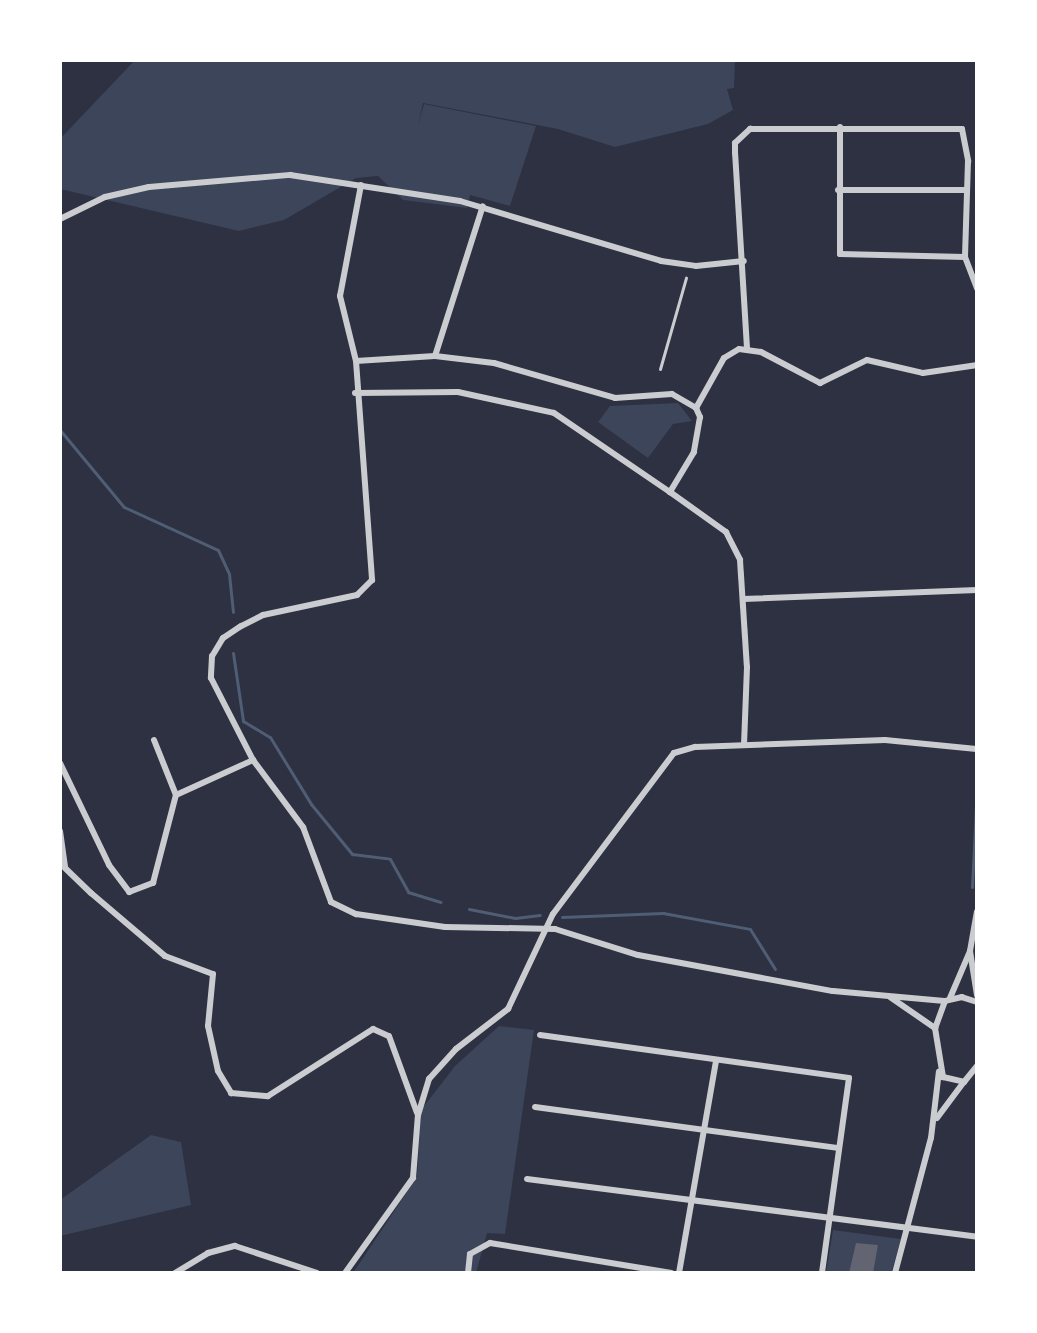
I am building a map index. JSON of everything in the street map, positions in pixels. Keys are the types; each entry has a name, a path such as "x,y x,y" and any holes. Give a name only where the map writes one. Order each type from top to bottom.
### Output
{"street":[{"path":"747,348 735,153 741,133 758,128 958,126 968,161 965,257 977,289"},
{"path":"840,127 840,254 965,257"},
{"path":"968,161 977,161"},
{"path":"60,219 105,197 149,187 290,175 483,206 661,261 696,266 744,261"},
{"path":"361,185 340,274 340,296 356,361 355,393 372,580 357,595 252,621 223,638 212,656 215,692 253,760 303,827 331,902 343,911 445,927 545,928 638,955 833,991 977,1002"},
{"path":"838,190 966,190"},
{"path":"435,356 483,206"},
{"path":"967,224 977,224"},
{"path":"696,408 724,358 747,348 820,383 867,360 923,373 977,365"},
{"path":"356,361 435,356 523,369 615,398 672,394 696,408 700,417 694,452 670,492"},
{"path":"355,393 458,392 554,413 670,492 734,541 743,599 744,744"},
{"path":"743,599 977,590"},
{"path":"60,763 109,865 129,892 153,883 176,795 154,740"},
{"path":"345,1273 413,1178 418,1115 429,1079 446,1059 508,1009 545,928 674,753 744,744 885,740 977,749"},
{"path":"176,795 253,760"},
{"path":"60,831 65,868 91,893 165,956 213,974 208,1026 218,1071 231,1093 268,1096 373,1029 389,1036 418,1115"},
{"path":"895,1273 934,1125 939,1071 935,1028 970,951 977,912"},
{"path":"970,951 977,995"},
{"path":"887,995 935,1028"},
{"path":"540,1035 849,1078 822,1273"},
{"path":"679,1273 716,1060"},
{"path":"934,1125 951,1093 966,1081 977,1066"},
{"path":"939,1071 949,1082 977,1078"},
{"path":"535,1107 837,1148"},
{"path":"527,1179 977,1237"},
{"path":"468,1273 470,1254 490,1243 672,1273"},
{"path":"175,1273 208,1253 235,1246 317,1273"}],"lane":[{"path":"660,369 686,278"}],"shaded area":[{"path":"135,60 735,60 734,88 727,89 733,110 708,124 615,147 558,129 423,103 418,125 424,104 536,126 510,206 470,195 467,208 403,200 378,176 356,178 284,220 239,231 60,189 60,139"},
{"path":"678,403 692,421 673,424 648,458 598,422 610,406"},
{"path":"499,1026 534,1030 505,1234 487,1233 476,1273 353,1273 417,1177 421,1110 455,1066"},
{"path":"151,1135 181,1142 191,1205 60,1236 60,1200"},
{"path":"833,1230 901,1239 891,1273 826,1273"}],"building":[{"path":"856,1243 878,1245 873,1273 849,1273"}],"waterway":[{"path":"60,430 124,507 218,550 229,574 233,612"},
{"path":"233,653 243,721 270,737 311,804 352,854 390,859 408,892 441,902"},
{"path":"972,887 977,785"},
{"path":"469,909 515,918 540,915"},
{"path":"562,917 663,913 750,929 775,969"}]}
